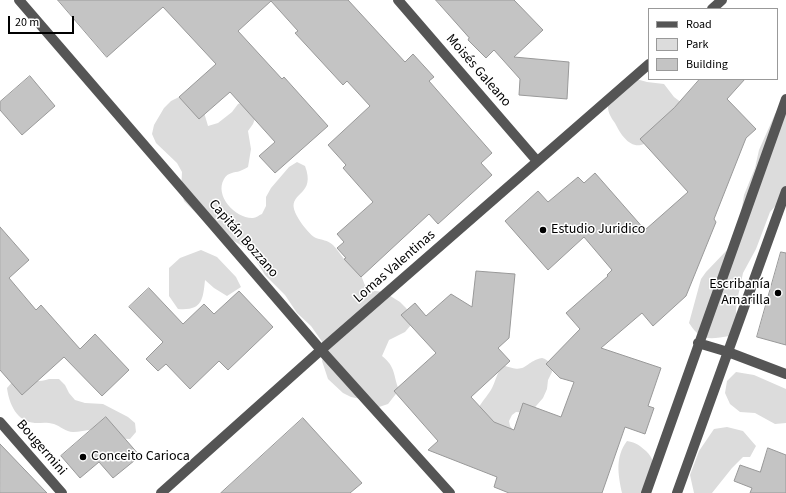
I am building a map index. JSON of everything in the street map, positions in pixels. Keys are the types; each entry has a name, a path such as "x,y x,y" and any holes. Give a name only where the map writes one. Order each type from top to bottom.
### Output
{"street":[{"name":"Capitán Bozzano","path":"19,0 320,350 450,493"},
{"name":"Moisés Galeano","path":"398,0 537,161"},
{"path":"713,8 722,0"},
{"name":"Lomas Valentinas","path":"161,493 320,350 648,65"},
{"path":"646,493 698,343 786,99"},
{"path":"677,493 786,191"},
{"path":"698,343 728,352 786,374"},
{"name":"Bougermini","path":"0,422 62,493"}],"green space":[{"path":"629,77 647,82 664,84 674,97 682,103 648,141 639,145 631,143 624,137 611,118 608,105 611,94 619,84"},
{"path":"786,94 786,194 770,212 756,249 743,273 737,301 736,311 738,320 730,336 706,338 693,329 689,323 701,279 727,250 732,242 741,213 744,195 755,168 759,150 775,114"},
{"path":"179,97 203,109 208,126 218,123 232,112 238,104 246,101 256,116 248,131 251,149 248,167 241,171 227,175 222,186 224,199 234,211 240,215 254,218 262,214 266,206 266,197 271,188 289,167 297,162 305,166 308,175 307,183 294,203 295,212 303,225 316,238 327,241 333,245 344,259 361,274 366,287 375,291 384,292 400,302 406,308 411,316 411,325 405,332 389,340 382,356 390,364 394,372 399,390 388,404 379,407 361,399 351,397 343,393 328,379 322,361 324,352 323,343 311,326 297,313 285,295 265,275 248,249 212,229 184,201 181,191 182,172 177,163 156,143 152,134 154,125 164,108 171,101"},
{"path":"201,250 217,257 236,277 241,287 227,296 205,280 200,303 192,308 178,309 169,296 169,268 180,258"},
{"path":"542,358 550,363 552,372 543,398 530,413 516,412 512,415 509,421 510,426 516,434 531,464 479,407 491,390 503,365 517,369 525,367 531,362"},
{"path":"736,372 754,375 786,389 786,423 775,424 755,413 740,412 730,404 725,393 727,381"},
{"path":"59,379 75,400 85,403 103,404 128,417 135,423 136,432 130,439 124,439 92,430 70,432 54,424 35,423 23,419 12,406 7,388 14,380 36,381"},
{"path":"727,427 743,431 756,446 750,457 743,457 712,493 694,493 690,475 699,451 714,429"},
{"path":"627,441 636,443 646,451 653,461 652,477 646,493 622,493 618,466 623,447"}],"building":[{"path":"58,0 348,0 405,62 413,54 434,77 429,81 492,153 481,163 492,175 438,224 429,214 361,277 344,259 346,258 337,248 344,242 337,234 373,202 343,168 346,165 328,145 370,106 347,81 343,85 295,33 298,31 271,1 238,31 282,79 284,77 328,126 275,173 259,156 275,142 230,92 199,119 179,97 216,64 163,7 107,57"},
{"path":"436,0 514,0 543,30 514,57 569,62 567,99 519,95 520,79 494,50 486,58 468,40 469,38"},
{"path":"30,76 55,106 22,135 0,110 0,102"},
{"path":"699,80 744,80 727,99 756,129 746,138 714,219 716,222 686,296 653,326 642,313 601,348 661,368 648,406 654,408 645,434 625,427 602,493 509,493 494,487 497,477 428,450 438,441 394,391 436,353 401,315 415,303 426,316 451,294 472,307 476,271 515,274 509,338 498,348 510,361 471,397 494,422 514,430 523,403 561,417 574,382 560,378 546,364 580,329 566,313 608,276 607,275 612,270 584,237 548,270 505,221 538,191 548,202 578,177 584,183 595,173 645,230 688,192 640,139 674,108"},
{"path":"0,227 29,260 9,278 36,310 41,305 80,349 95,334 129,370 102,396 64,357 22,395 0,370"},
{"name":"Escribanía Amarilla","path":"781,252 786,253 786,345 757,337"},
{"path":"149,288 183,324 204,304 214,314 239,291 273,327 228,370 219,361 190,389 166,364 158,371 146,359 163,342 129,307"},
{"path":"106,417 140,456 113,478 99,462 80,478 61,456"},
{"path":"303,418 362,483 350,493 221,493"},
{"path":"0,444 47,493 0,493"},
{"path":"768,448 786,455 786,493 750,493 752,488 734,481 740,465 760,472"}],"place":[{"name":"Estudio Juridico","path":"543,230"},
{"name":"Escribanía Amarilla","path":"778,293"},
{"name":"Conceito Carioca","path":"83,457"}]}
